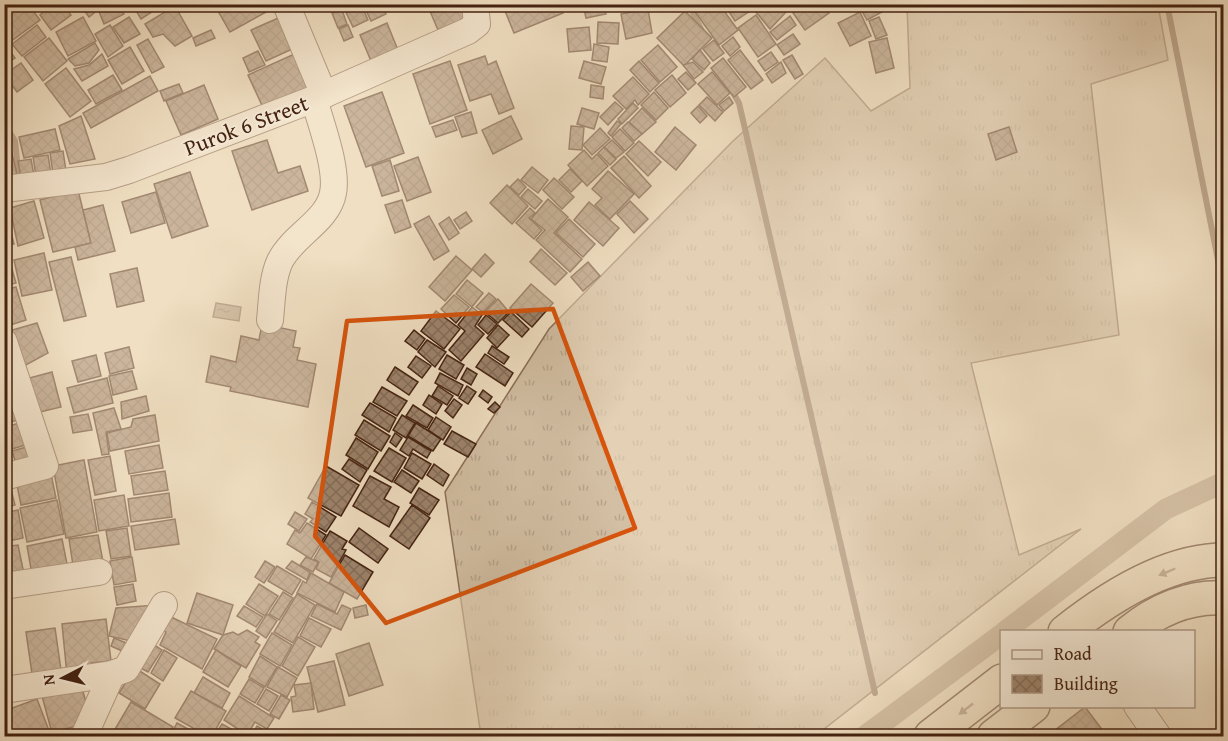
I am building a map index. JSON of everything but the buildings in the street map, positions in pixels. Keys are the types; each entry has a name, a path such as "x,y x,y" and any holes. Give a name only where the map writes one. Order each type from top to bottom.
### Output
{"highway":[{"path":"1074,629 1138,585 1184,564 1224,560"},
{"path":"1134,630 1161,612 1185,602 1224,598"},
{"path":"931,736 1000,683"},
{"path":"994,736 1030,708"}],"street":[{"path":"270,320 279,262 294,240 322,214 334,192 333,171 319,97 286,4"},
{"name":"Purok 6 Street","path":"4,189 106,177 129,170 319,97 468,31 476,14"},
{"path":"4,342 45,466 4,477"},
{"path":"4,586 99,572"},
{"path":"4,690 112,674 126,669 164,605"},
{"path":"84,736 112,674"},
{"path":"1138,708 1158,736"}],"highlighted area":[{"path":"553,309 635,528 386,623 315,536 347,321"}],"green space":[{"path":"967,4 1158,5 1168,60 1091,84 1119,335 971,363 1019,555 1081,529 815,736 481,736 445,492 549,329 732,142 825,58 871,111 910,88 907,5 956,5 960,11"}],"water":[{"path":"216,303 241,307 239,321 213,317"}],"waterway":[{"path":"691,4 690,7 702,31"},
{"path":"1167,4 1224,290"},
{"path":"732,91 739,103 875,693"},
{"path":"4,123 15,141 19,178"},
{"path":"1007,630 1166,509 1224,482"},
{"path":"865,736 1000,635"}]}
